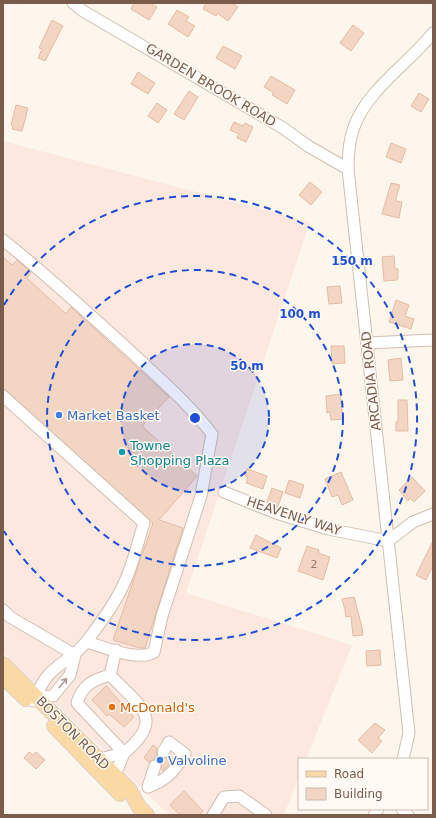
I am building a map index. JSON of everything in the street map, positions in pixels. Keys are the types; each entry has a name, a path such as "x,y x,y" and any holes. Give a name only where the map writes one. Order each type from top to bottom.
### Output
{"main road":[{"name":"BOSTON ROAD","path":"3,664 124,798 140,806"},
{"name":"BOSTON ROAD","path":"3,677 34,700 99,759 115,775 140,806"}],"street":[{"name":"GARDEN BROOK ROAD","path":"73,3 83,11 283,128 308,146 348,169"},
{"name":"ARCADIA ROAD","path":"403,758 409,733 348,169 351,136 363,108 433,33"},
{"path":"3,240 68,294 145,365 195,412 212,434 201,496 162,616 154,652 147,656 136,656 86,642"},
{"path":"367,343 433,340"},
{"path":"3,396 144,523 126,579 114,602 86,642 75,654 57,665 40,684 34,700"},
{"name":"HEAVENLY WAY","path":"224,492 276,513 328,529 388,541"},
{"path":"388,541 413,522 433,514"},
{"path":"3,610 10,617 75,654"},
{"path":"110,675 116,650"},
{"path":"34,700 53,696 70,675 75,654"},
{"path":"110,675 94,679 80,694 77,703 124,753"},
{"path":"99,759 124,753 138,742 145,732 147,720 143,709 110,675"},
{"path":"148,787 162,782 171,775 185,754 170,742 164,752"},
{"path":"115,775 124,753"},
{"path":"140,806 155,766"},
{"path":"212,815 224,797 239,796 266,815"}],"shaded area":[{"path":"3,141 310,222 186,593 352,645 306,758 298,758 298,779 284,815 169,815 3,652"}],"building":[{"path":"134,3 150,3 157,7 149,20 131,9"},
{"path":"206,3 232,3 238,7 228,21 217,13 216,16 203,9"},
{"path":"177,10 189,17 186,21 195,26 188,37 168,24"},
{"path":"52,20 63,26 45,61 38,58 42,49 39,48"},
{"path":"353,25 364,33 351,51 340,43"},
{"path":"223,46 242,56 235,69 216,58"},
{"path":"138,72 155,83 148,94 131,84"},
{"path":"271,76 295,90 287,104 272,95 274,93 264,87"},
{"path":"189,91 198,97 184,120 174,114"},
{"path":"419,93 429,99 421,112 411,106"},
{"path":"157,103 167,110 158,123 148,116"},
{"path":"16,105 28,108 22,131 12,129 13,126 11,125"},
{"path":"234,122 243,126 245,123 253,127 246,142 237,138 239,134 230,130"},
{"path":"391,143 406,149 401,163 386,157"},
{"path":"310,182 322,192 311,205 299,195"},
{"path":"391,183 400,185 396,198 396,201 402,202 399,218 382,214"},
{"path":"394,256 395,269 398,269 398,278 397,280 384,281 382,257"},
{"name":"Towne Shopping Plaza","path":"3,257 12,265 17,260 31,272 27,278 66,314 71,307 169,397 142,426 197,476 159,520 183,528 145,648 140,648 113,640 153,523 3,388"},
{"path":"340,286 342,303 329,304 327,287"},
{"path":"396,300 409,305 405,316 414,319 411,329 389,322"},
{"path":"331,346 344,346 345,363 332,364"},
{"path":"401,358 403,380 390,381 388,360"},
{"path":"340,394 343,419 331,420 330,412 327,413 326,396"},
{"path":"398,400 407,400 408,431 396,431 396,422 398,422"},
{"path":"247,469 267,476 263,489 246,483 248,477 245,476"},
{"path":"341,472 353,500 342,505 338,495 332,497 325,479"},
{"path":"412,477 425,491 414,502 410,498 408,501 399,490"},
{"path":"289,480 304,485 300,498 285,493"},
{"path":"272,488 283,492 278,506 267,502"},
{"path":"256,535 281,548 277,558 250,548"},
{"path":"433,541 433,565 426,580 416,575"},
{"path":"307,546 319,550 318,553 330,557 323,580 298,571"},
{"path":"354,597 363,635 353,636 351,616 346,617 342,599"},
{"path":"380,650 381,665 367,666 366,651"},
{"name":"McDonald's","path":"106,686 134,717 124,727 109,714 107,716 92,700"},
{"path":"375,723 385,730 378,738 382,741 372,753 358,740"},
{"path":"153,745 157,748 156,752 159,758 163,759 169,756 173,759 163,771 160,761 154,759 149,762 144,758"},
{"path":"29,752 33,755 36,752 45,760 36,769 24,758"},
{"path":"184,791 203,811 199,815 180,815 170,805"}],"tunnel":[{"path":"155,766 163,752"}],"place":[{"name":"Market Basket","path":"59,415"},
{"name":"Towne Shopping Plaza","path":"122,452"},
{"name":"McDonald's","path":"112,707"},
{"name":"Valvoline","path":"160,760"}]}
